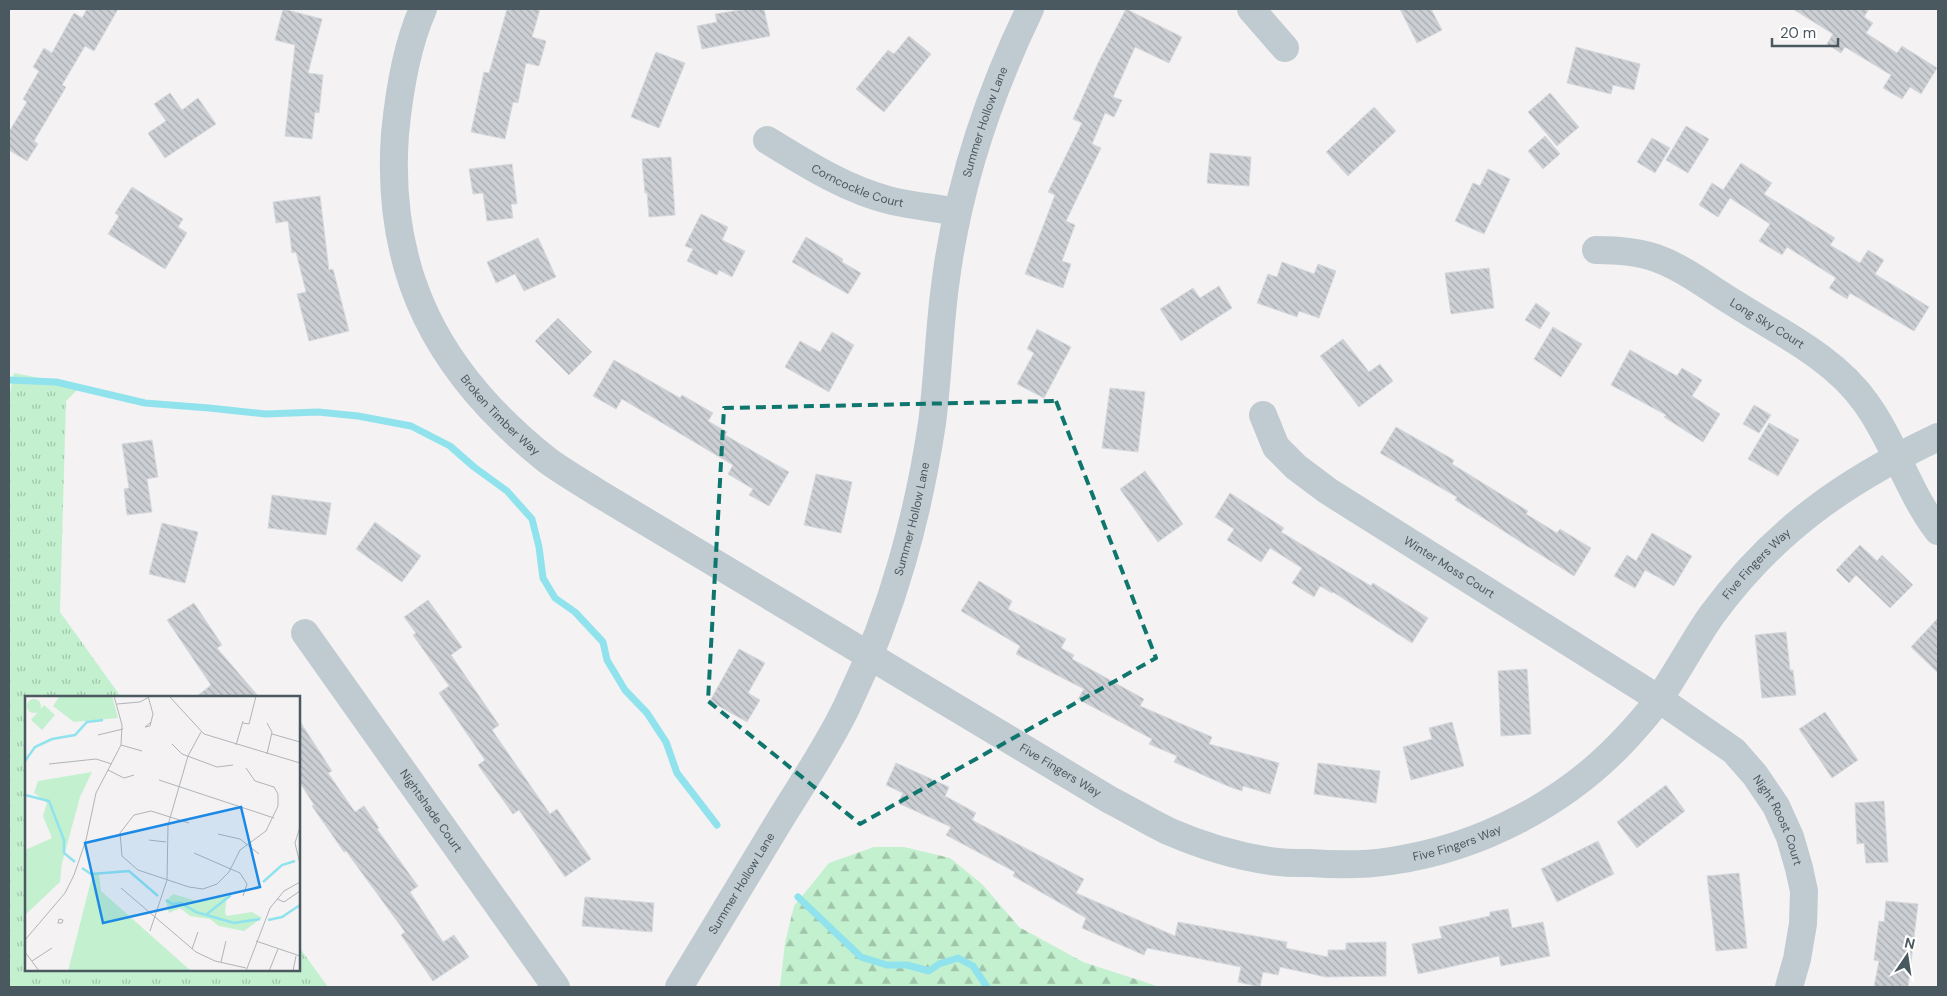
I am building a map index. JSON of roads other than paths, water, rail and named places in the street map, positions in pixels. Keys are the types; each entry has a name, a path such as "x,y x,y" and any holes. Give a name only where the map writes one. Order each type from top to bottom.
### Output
{"street":[{"name":"Broken Timber Way","path":"423,9 408,56 397,109 393,164 395,208 414,290 446,353 479,397 548,461 598,493 870,655"},
{"name":"Summer Hollow Lane","path":"679,987 818,758 846,708 870,655 902,564 922,484 932,422 945,285 957,212 976,142 991,99 1007,58 1030,9"},
{"path":"1251,9 1285,48"},
{"name":"Corncockle Court","path":"767,140 816,170 850,186 891,201 957,212"},
{"name":"Long Sky Court","path":"1596,250 1627,250 1655,258 1681,270 1815,355 1845,378 1866,402 1897,456 1916,497 1938,531"},
{"name":"Winter Moss Court","path":"1263,414 1276,447 1296,467 1328,491 1659,699"},
{"name":"Five Fingers Way","path":"870,655 1110,800 1169,831 1220,849 1271,862 1332,864 1390,861 1450,848 1511,824 1556,798 1626,738 1659,699 1710,618 1742,576 1780,539 1816,507 1854,481 1897,456 1938,436"},
{"name":"Nightshade Court","path":"305,633 556,987"},
{"name":"Night Roost Court","path":"1659,699 1734,752 1755,774 1776,806 1790,837 1804,891 1803,924 1797,959 1789,987"}],"waterway":[{"path":"9,380 56,382 145,403 266,414 318,412 358,416 411,426 450,446 474,467 507,491 532,519 539,547 543,578 555,598 575,612 603,642 607,660 625,690 647,713 666,742 677,773 717,825"},
{"path":"798,897 861,957 887,965 907,965 929,971 939,964 958,958 973,966 987,987"}]}
